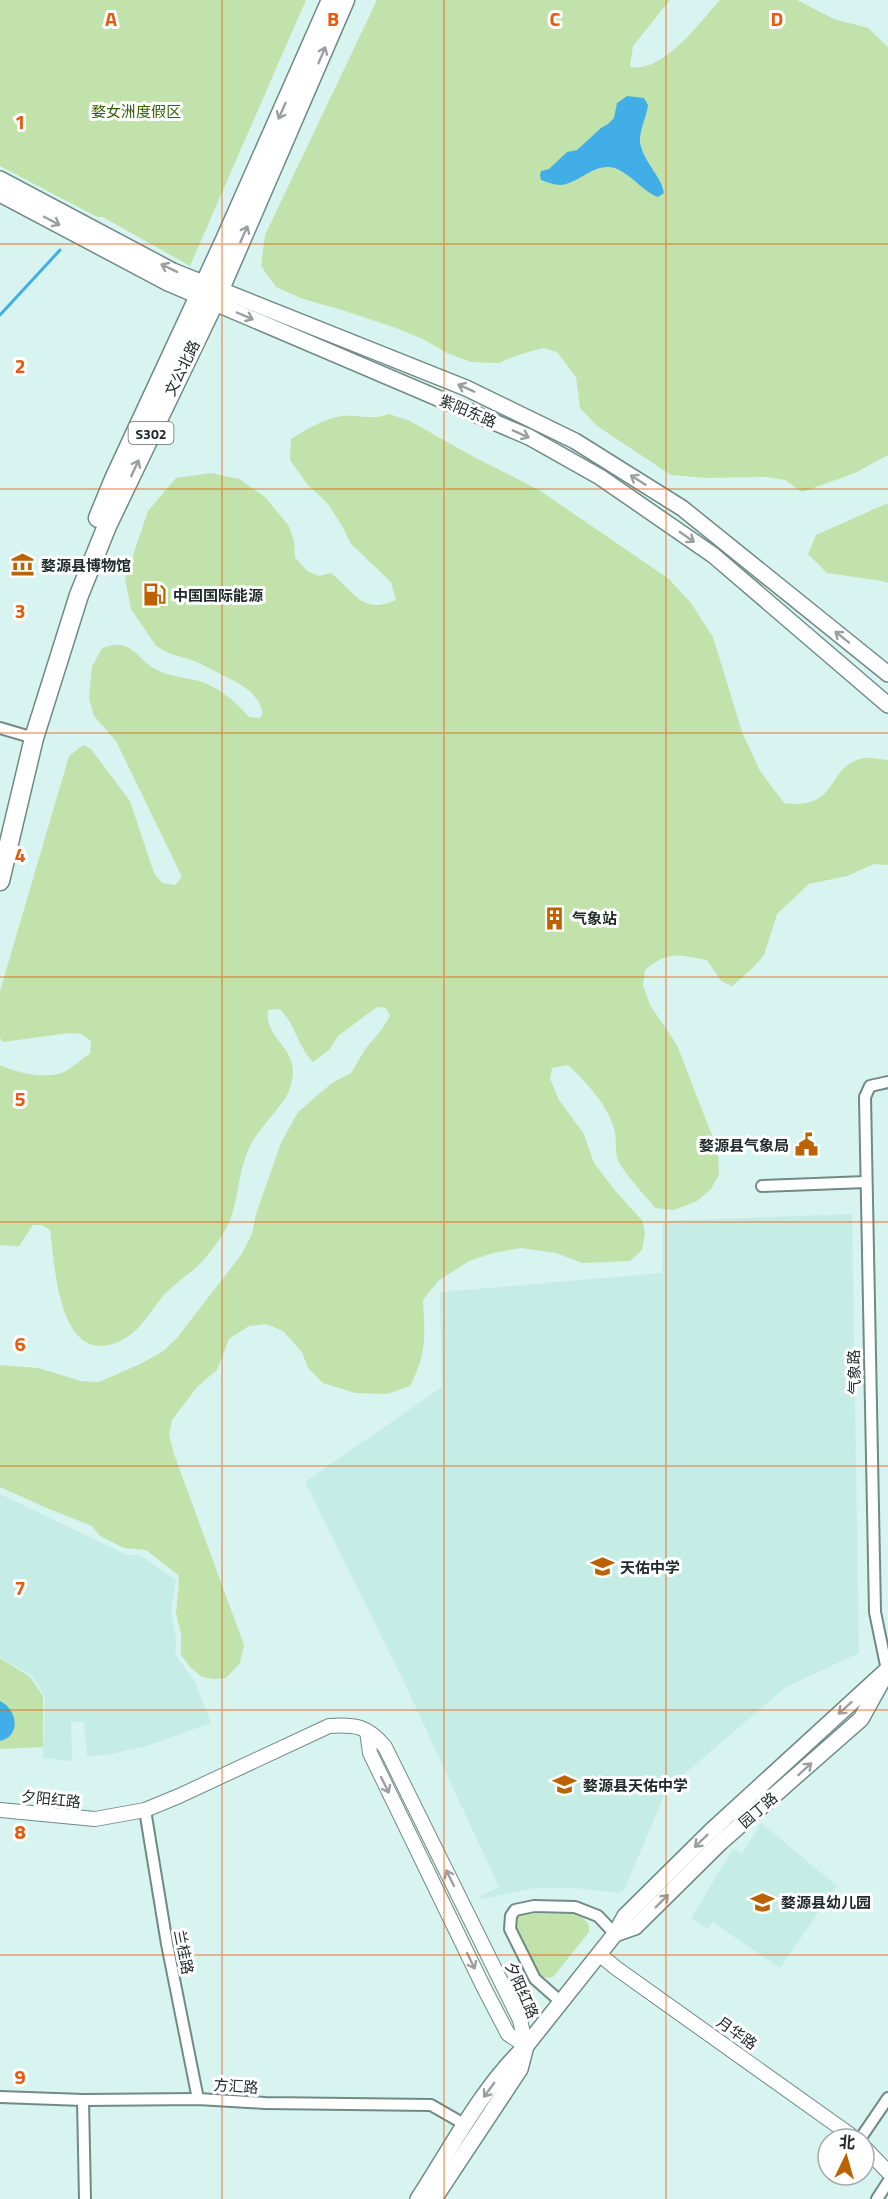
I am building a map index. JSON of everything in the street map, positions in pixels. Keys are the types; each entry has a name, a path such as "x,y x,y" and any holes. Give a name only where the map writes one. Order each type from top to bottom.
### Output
{"main road":[{"name":"文公北路","path":"209,293 331,0"},
{"name":"文公北路","path":"0,829 29,737 66,598 114,479 209,293 345,0"},
{"name":"紫阳东路","path":"0,179 209,293 529,437 600,477 713,555 888,705"},
{"name":"紫阳东路","path":"0,194 168,283 209,293 466,388 575,441 682,508 888,674"},
{"name":"文公北路","path":"0,882 29,737"},
{"name":"园丁路","path":"418,2199 464,2124 509,2061 526,2046 615,1934 625,1916 711,1832 848,1705 888,1672"},
{"path":"434,2199 520,2069 526,2046"}],"street":[{"path":"0,728 29,737"},
{"name":"气象路","path":"888,1082 870,1086 865,1097 875,1612 888,1672"},
{"path":"762,1186 866,1182"},
{"name":"夕阳红路","path":"0,1810 95,1819 145,1810 329,1726 349,1724 367,1731 385,1747 520,2020 526,2046"},
{"name":"兰桂路","path":"145,1810 167,1944 198,2098"},
{"path":"561,2002 535,1979 510,1929 511,1916 515,1910 526,1907 575,1907 598,1916 615,1934"},
{"name":"月华路","path":"599,1954 841,2127"},
{"name":"方汇路","path":"0,2097 83,2100 198,2098 265,2103 431,2105 464,2124"},
{"path":"867,2127 888,2098"},
{"path":"83,2100 85,2199"},
{"path":"876,2160 888,2172"},
{"path":"877,2199 888,2182"}],"shaded area":[{"name":"天佑中学","path":"852,1214 859,1653 786,1687 667,1789 625,1888 619,1893 575,1888 535,1888 481,1899 480,1896 499,1887 405,1684 305,1482 442,1387 440,1292 662,1273 663,1221"},
{"path":"0,1494 127,1555 140,1555 176,1580 171,1610 176,1639 175,1654 195,1682 211,1723 146,1746 108,1755 87,1756 84,1722 71,1722 72,1761 43,1758 45,1697 32,1676 0,1657"},
{"name":"婺源县幼儿园","path":"761,1823 837,1886 780,1968 712,1922 708,1929 691,1918 733,1849 742,1854"}],"green space":[{"name":"婺女洲度假区","path":"0,0 306,0 190,266 103,217 97,217 0,166"},
{"path":"377,0 670,0 633,46 630,67 643,67 668,54 692,32 720,0 797,0 834,19 868,28 888,47 888,455 855,473 802,492 785,480 766,477 706,478 671,475 597,426 580,408 576,377 557,352 543,348 499,363 471,362 396,328 303,299 276,287 261,266 265,235"},
{"path":"389,414 410,421 539,490 669,579 691,603 713,637 742,732 760,771 784,803 802,804 815,800 824,794 843,769 852,762 864,758 888,760 888,865 874,864 847,876 809,884 777,914 764,955 732,986 721,981 707,960 674,956 661,959 645,970 643,985 650,1005 677,1045 718,1151 719,1175 711,1189 697,1201 674,1210 655,1208 620,1164 615,1133 603,1105 568,1065 552,1068 550,1079 559,1100 584,1134 594,1163 616,1192 642,1220 645,1233 642,1250 630,1261 582,1263 556,1253 521,1248 493,1253 469,1261 438,1281 423,1300 424,1344 416,1374 410,1386 387,1394 355,1393 323,1383 308,1368 302,1352 283,1331 266,1324 249,1326 229,1339 217,1370 198,1386 172,1420 169,1435 244,1645 240,1663 226,1678 214,1679 202,1677 181,1655 181,1634 176,1613 178,1575 146,1550 124,1548 100,1536 92,1526 0,1487 0,1365 38,1368 81,1381 99,1382 162,1352 176,1339 241,1255 252,1234 256,1214 281,1143 298,1112 332,1083 351,1073 390,1016 386,1008 377,1007 338,1036 329,1050 313,1062 280,1009 268,1010 268,1021 288,1054 293,1074 287,1095 249,1148 242,1168 234,1209 227,1227 202,1262 165,1294 135,1331 122,1340 101,1346 85,1342 73,1329 64,1311 54,1267 50,1230 41,1225 33,1225 19,1246 0,1245 0,1065 30,1074 55,1075 69,1069 90,1054 91,1041 81,1034 69,1033 3,1042 0,1038 0,991 69,756 83,745 91,749 130,801 154,873 162,883 175,885 182,877 116,741 94,716 89,698 92,667 102,648 125,646 160,671 203,682 218,690 249,717 260,718 263,713 259,702 250,691 238,683 195,661 168,653 156,646 131,609 125,579 148,511 176,478 211,473 239,479 265,497 289,526 294,541 295,557 307,571 319,576 331,573 360,600 367,603 385,604 396,600 391,582 351,544 328,504 307,484 290,460 291,439 315,425 342,416 377,417"},
{"path":"888,503 888,583 827,573 808,554 816,535"},
{"path":"0,1658 30,1677 43,1696 43,1747 0,1749"},
{"path":"579,1913 589,1925 589,1932 553,1977 546,1978 539,1974 523,1951 513,1925 515,1919 524,1914"}],"water":[{"path":"627,96 644,98 648,105 640,142 664,193 658,197 622,172 609,167 596,169 566,184 558,185 541,180 541,171 549,169 567,152 577,150 608,124 614,118 617,103"},
{"path":"0,1701 10,1710 15,1722 12,1734 0,1741"}],"waterway":[{"path":"0,315 60,250"}],"place":[{"name":"婺源县博物馆","path":"23,565"},
{"name":"中国国际能源","path":"155,595"},
{"name":"气象站","path":"554,918"},
{"name":"婺源县气象局","path":"807,1145"},
{"name":"天佑中学","path":"602,1567"},
{"name":"婺源县天佑中学","path":"565,1785"},
{"name":"婺源县幼儿园","path":"763,1902"}]}
